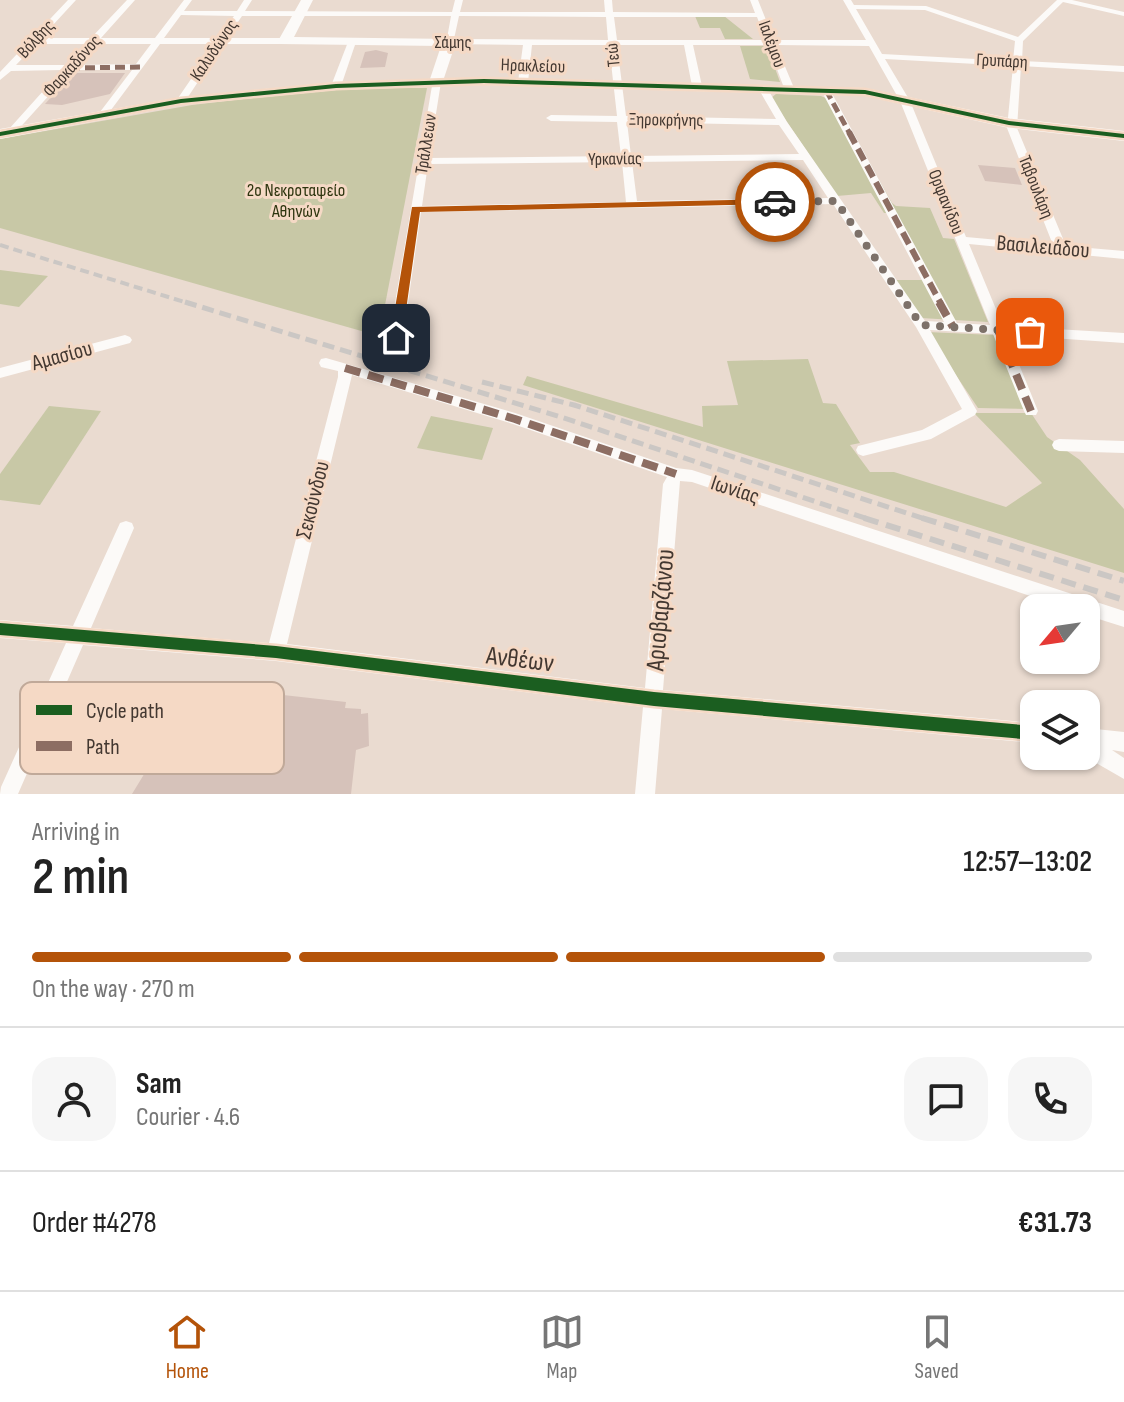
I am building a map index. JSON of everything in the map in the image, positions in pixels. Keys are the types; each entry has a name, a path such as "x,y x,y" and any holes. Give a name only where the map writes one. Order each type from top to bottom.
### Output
{"main road":[{"path":"285,41 307,0"},
{"name":"Σάμης","path":"285,41 449,42"},
{"name":"Τράλλεων","path":"436,82 449,42"},
{"name":"Ηρακλείου","path":"4,132 181,101 336,86 523,82 865,92 1014,124 1120,135"}],"street":[{"name":"Βόλβης","path":"0,77 72,0"},
{"name":"Φαρκαδόνος","path":"4,132 70,68 131,0"},
{"path":"105,112 188,0"},
{"name":"Καλυδώνος","path":"181,101 248,0"},
{"name":"Τράλλεων","path":"449,42 459,0"},
{"name":"Τεώ","path":"608,0 632,206"},
{"name":"Ιαλέμου","path":"754,0 789,88"},
{"path":"926,8 944,0"},
{"path":"849,3 926,8 1019,40 1061,0 1124,14"},
{"name":"Ορφανίδου","path":"849,3 905,101 1031,411"},
{"path":"179,13 761,15"},
{"name":"Ταβουλάρη","path":"1019,40 1013,131 1061,249"},
{"name":"Σάμης","path":"34,41 285,41"},
{"path":"336,86 352,42"},
{"name":"Σάμης","path":"449,42 871,43"},
{"path":"523,82 528,42"},
{"path":"688,43 697,86"},
{"name":"Γρυπάρη","path":"879,56 1124,69"},
{"path":"9,68 140,67"},
{"name":"Τράλλεων","path":"396,338 436,82"},
{"path":"763,88 782,122 921,325 970,411 926,435 863,450"},
{"path":"826,90 953,327"},
{"name":"Ξηροκρήνης","path":"551,118 782,122"},
{"name":"Υρκανίας","path":"424,161 806,157"},
{"path":"416,209 836,201"},
{"name":"Βασιλειάδου","path":"962,240 1124,255"},
{"path":"921,325 1124,338"},
{"name":"Αμασίου","path":"0,373 125,340"},
{"path":"326,363 345,368"},
{"name":"Ιωνίας","path":"345,368 515,419 1124,619"},
{"name":"Σεκούνδου","path":"276,652 345,368"},
{"path":"1059,445 1124,447"},
{"name":"Αριοβαρζάνου","path":"645,794 671,484 676,474"},
{"path":"58,682 126,528"},
{"name":"Ανθέων","path":"0,629 276,652 654,699 1020,732"},
{"path":"1100,739 1124,742"},
{"path":"1100,754 1124,769"},
{"path":"8,794 20,767"}],"green space":[{"path":"695,16 724,16 753,39 725,39 720,28 700,28"},
{"path":"740,46 767,46 780,82 750,79"},
{"name":"2ο Νεκροταφείο Αθηνών","path":"337,88 427,88 379,336 0,228 0,139 192,105"},
{"path":"776,94 821,96 835,102 892,203 896,206 930,208 943,238 954,239 988,322 921,318 895,280 922,280 888,213 884,213 871,193 837,196 771,98"},
{"path":"0,270 48,276 19,307 0,304"},
{"path":"927,332 994,335 1025,409 978,408"},
{"path":"808,359 823,403 836,404 860,443 850,445 870,472 894,472 1006,507 1042,483 974,413 1031,413 1047,437 1080,460 1124,509 1124,573 523,385 527,376 703,427 702,406 738,405 727,361"},
{"path":"49,406 101,411 40,505 0,500 0,474"},
{"path":"431,416 493,428 482,460 417,448"}],"building":[{"path":"376,50 388,53 385,67 360,68 365,52"},
{"path":"73,73 125,73 110,94 62,105 45,104"},
{"path":"978,165 1015,168 1022,185 985,181"},
{"path":"284,695 346,702 345,708 361,709 361,714 368,713 369,746 356,750 351,794 132,794 144,774 284,774"}],"railway":[{"path":"0,245 191,304"},
{"path":"185,302 561,417 871,520"},
{"path":"482,382 574,405 928,520"},
{"path":"864,518 1124,600"},
{"path":"922,518 1124,581"}],"marked path":[{"path":"70,68 140,67"},
{"path":"826,90 953,327"},
{"path":"998,330 1031,411"},
{"path":"345,368 515,419 676,474"}],"cycle path":[{"path":"0,134 181,101 336,86 484,81 865,92 1009,123 1124,136"},
{"path":"0,629 276,652 654,699 1020,732"}],"way so far":[{"path":"775,202 836,201 921,325 1030,332"}],"route":[{"path":"396,338 416,209 775,202"}]}
